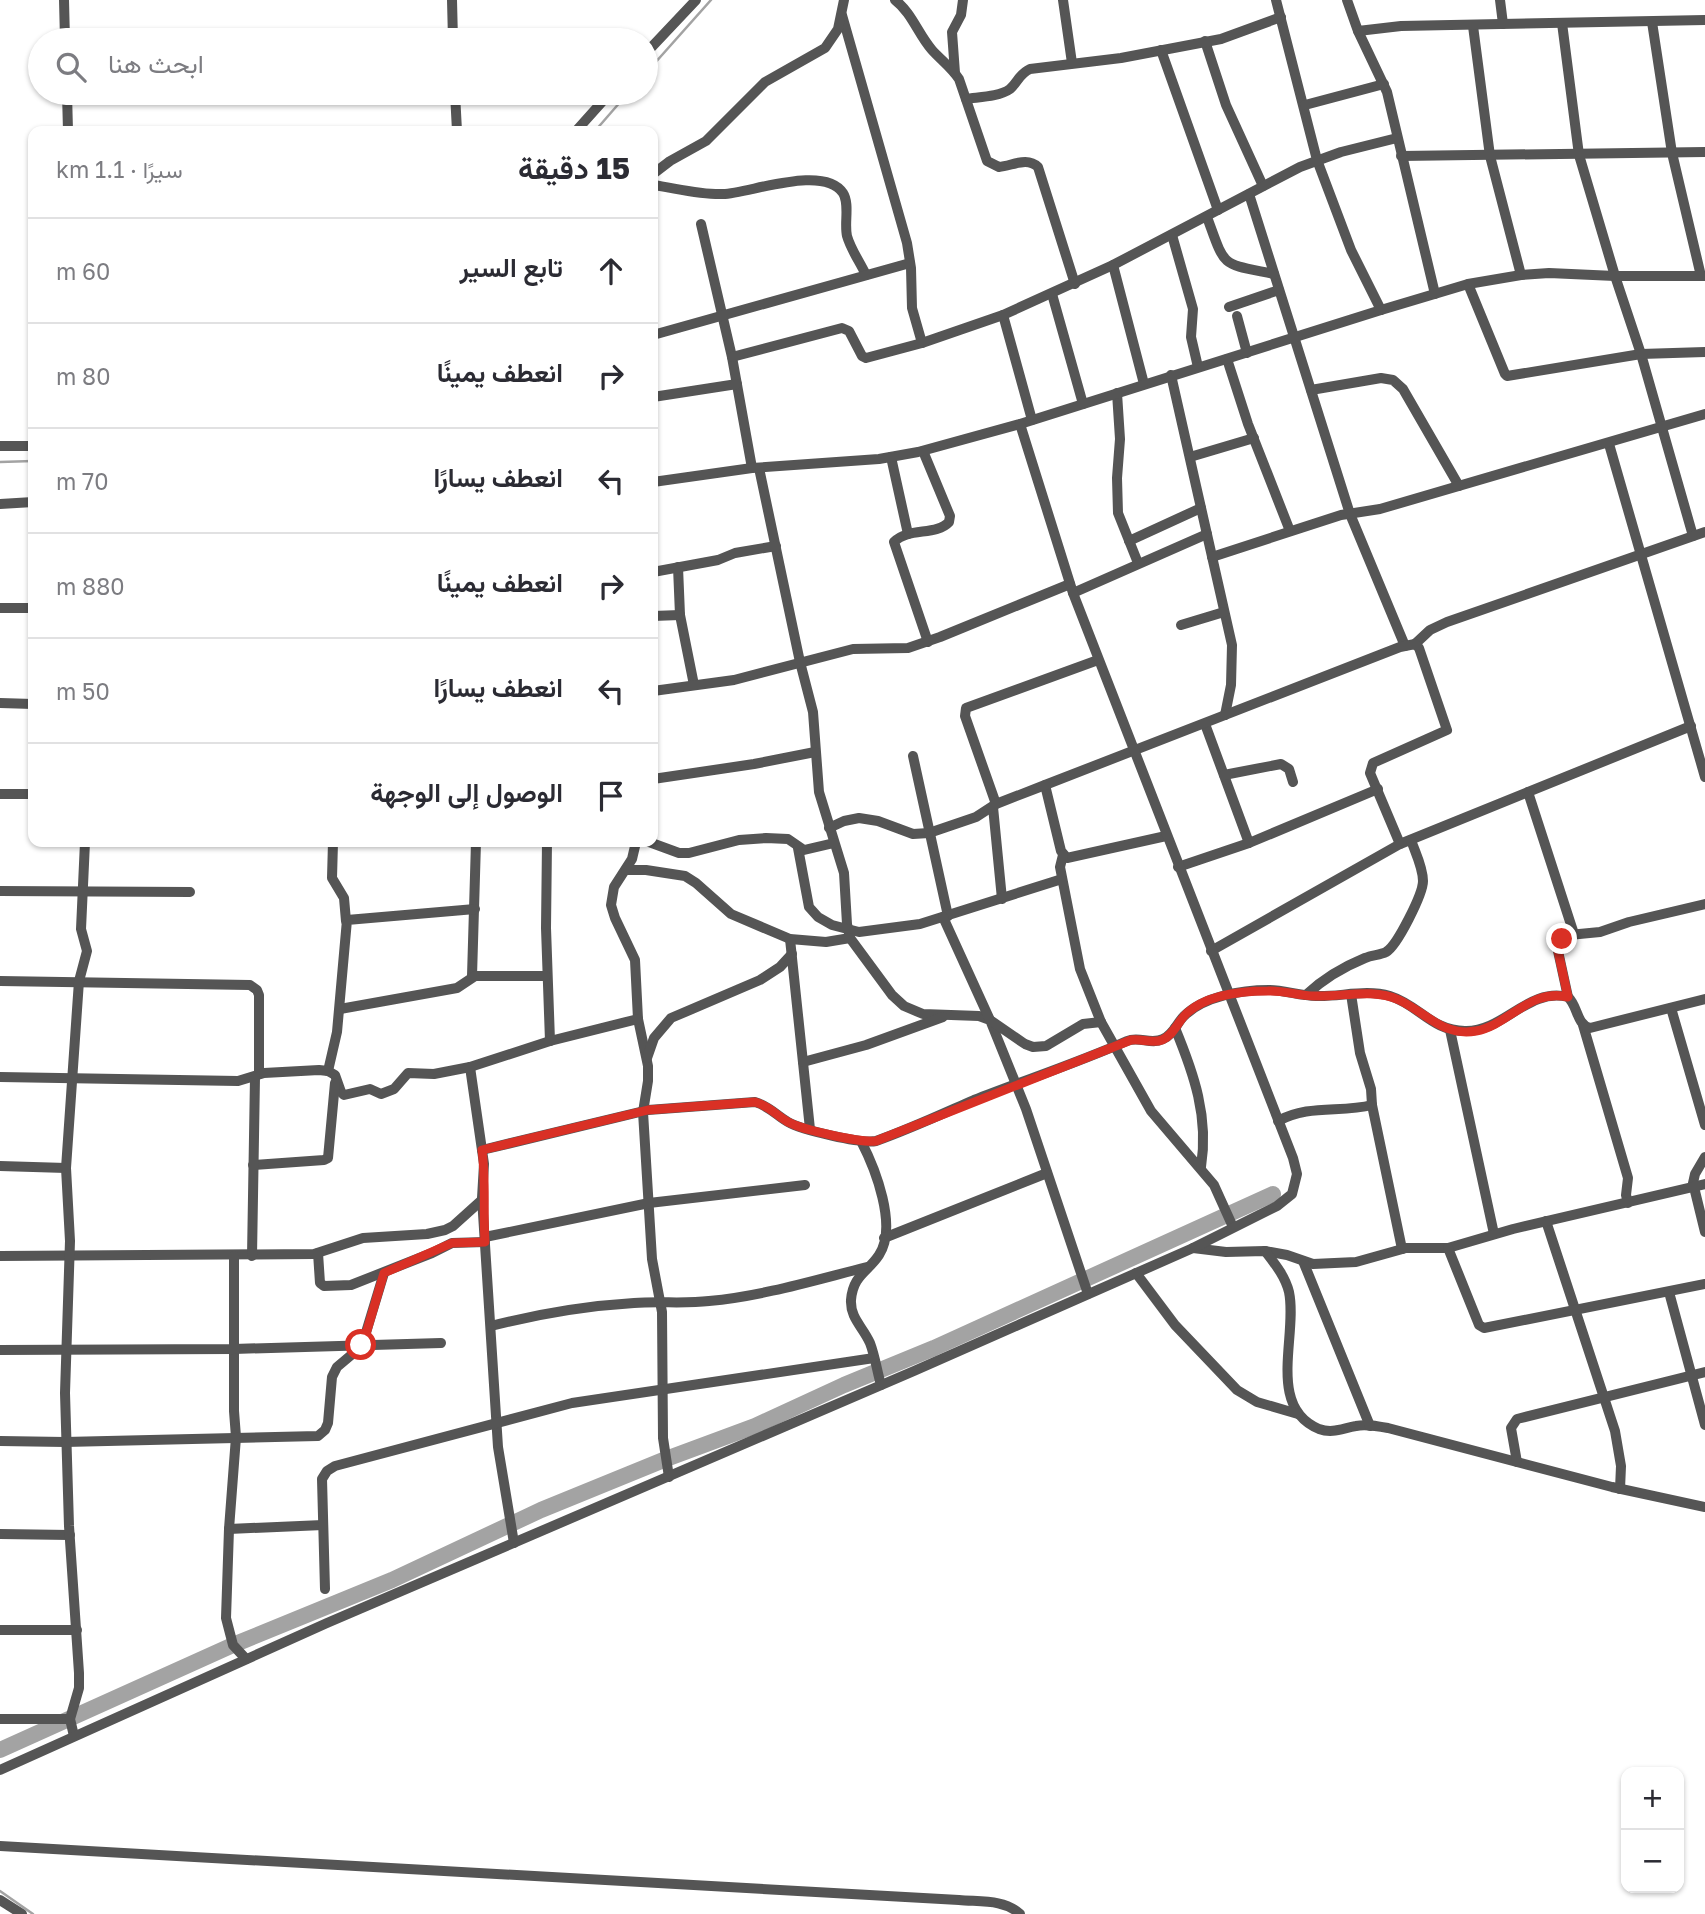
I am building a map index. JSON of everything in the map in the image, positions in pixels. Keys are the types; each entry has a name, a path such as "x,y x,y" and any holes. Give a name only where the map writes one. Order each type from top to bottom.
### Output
{"street":[{"path":"64,0 65,28"},
{"path":"452,0 453,28"},
{"path":"658,40 696,0"},
{"path":"658,170 706,141 765,82 825,48 834,36 844,0"},
{"path":"895,0 910,15 932,49 955,74 988,161 999,167 1027,161 1038,167 1075,284"},
{"path":"955,74 952,36 963,0"},
{"path":"1063,0 1072,63"},
{"path":"1276,0 1317,159 1351,250 1381,310"},
{"path":"1347,0 1358,31 1384,84 1435,293"},
{"path":"1500,0 1503,24"},
{"path":"842,15 907,243 912,308 922,343"},
{"path":"966,99 1002,93 1013,86 1022,73 1030,69 1121,58 1222,39 1281,18"},
{"path":"1358,31 1401,26 1705,20"},
{"path":"658,481 756,468 891,457 923,451 1020,424 1468,284 1521,275 1572,273 1703,276 1672,153 1652,22"},
{"path":"1562,23 1579,155 1641,354 1693,536"},
{"path":"1473,26 1490,156 1521,275"},
{"path":"1205,41 1230,115 1263,186"},
{"path":"1161,50 1218,210"},
{"path":"1305,105 1384,84"},
{"path":"67,105 68,126"},
{"path":"456,105 457,126"},
{"path":"580,126 599,105"},
{"path":"732,357 842,328 849,331 862,356 866,358 922,343 1003,315 1075,284 1317,159 1397,138"},
{"path":"1401,156 1705,152"},
{"path":"658,186 726,194 791,182 833,184 846,198 845,221 848,237 866,275"},
{"path":"1249,194 1350,514 1410,645 1419,648 1447,730 1373,763 1370,773 1422,873 1423,888 1396,942 1386,952 1369,956 1340,970 1306,995"},
{"path":"1207,216 1222,257 1227,262 1274,274"},
{"path":"701,224 813,712 819,792 846,886 849,934 853,945 898,1001 917,1012 979,1016 990,1020 1025,1044 1038,1047 1051,1044 1083,1024 1101,1022"},
{"path":"1172,235 1193,309 1191,337 1198,367"},
{"path":"658,334 910,263"},
{"path":"1113,265 1144,384"},
{"path":"1468,284 1507,376 1641,354 1705,352"},
{"path":"1247,353 1233,312 1279,290"},
{"path":"1052,294 1083,404"},
{"path":"1003,315 1032,420"},
{"path":"1227,359 1290,531"},
{"path":"1171,375 1233,658 1225,715"},
{"path":"1311,390 1381,377 1393,380 1403,389 1459,486"},
{"path":"658,396 737,384"},
{"path":"1117,393 1121,439 1118,513 1139,563"},
{"path":"1212,557 1290,531 1350,514 1373,511 1705,414"},
{"path":"0,1770 246,1659 1194,1248 1277,1206 1292,1194 1297,1174 1071,589 1020,424"},
{"path":"1189,457 1254,438"},
{"path":"1609,444 1705,777"},
{"path":"0,446 28,446"},
{"path":"923,451 950,519 944,527 908,534 894,542 928,642"},
{"path":"891,457 908,534"},
{"path":"0,504 28,502"},
{"path":"1129,541 1201,508"},
{"path":"829,828 859,818 878,821 913,834 929,833 976,817 995,806 1133,750 1410,645 1430,630 1447,622 1705,532"},
{"path":"658,690 734,680 853,649 898,649 928,642 1139,563 1207,534"},
{"path":"658,571 776,546"},
{"path":"678,567 680,615 694,685"},
{"path":"0,608 28,608"},
{"path":"1181,625 1224,612"},
{"path":"658,616 680,615"},
{"path":"1002,899 995,806 965,716 966,708 1098,660"},
{"path":"0,703 28,704"},
{"path":"1205,724 1249,843"},
{"path":"1211,951 1406,842 1690,726"},
{"path":"658,778 815,752"},
{"path":"913,757 945,917 1017,1085 1088,1294"},
{"path":"1224,775 1279,764 1289,769 1293,782"},
{"path":"1045,785 1063,855 1060,864 1062,879 1080,969 1101,1022 1151,1111 1201,1167 1220,1195 1233,1227"},
{"path":"1178,867 1249,843 1378,789"},
{"path":"1528,792 1573,934"},
{"path":"0,794 28,794"},
{"path":"1063,855 1067,858 1073,857 1166,836"},
{"path":"658,845 679,853 698,852 739,840 766,838 788,839 798,848 808,850 834,843"},
{"path":"74,1736 70,1718 79,1688 65,1442 69,1256 66,1168 79,981 87,951 81,929 85,847"},
{"path":"253,1164 328,1158 332,1073 346,921 344,898 332,878 333,847"},
{"path":"472,976 476,847"},
{"path":"547,847 546,976 550,1041"},
{"path":"635,847 634,855 614,887 611,905 635,960 638,1020 647,1058 649,1081 643,1112 654,1269 663,1328 663,1438 669,1477"},
{"path":"798,848 808,907 823,921 849,934"},
{"path":"626,870 685,876 732,914 790,939 826,942 849,934 920,924 1062,879"},
{"path":"0,891 190,891"},
{"path":"1628,1203 1626,1195 1629,1178 1583,1025 1568,997 1558,948 1564,938 1573,934 1600,932 1705,904"},
{"path":"346,921 352,918 475,909"},
{"path":"790,939 810,1129"},
{"path":"647,1058 658,1031 671,1018 760,980 780,967 792,954"},
{"path":"340,1009 457,988 472,976 546,976"},
{"path":"0,981 253,986 259,995 252,1256"},
{"path":"482,1150 643,1112 755,1102 772,1109 791,1124 861,1142 876,1141 1135,1039 1159,1041 1167,1037 1192,1009 1228,995 1270,990 1306,995 1372,993 1389,996 1450,1030 1475,1031 1495,1024 1528,1002 1543,998 1568,997"},
{"path":"1351,994 1360,1053 1371,1089 1402,1249"},
{"path":"1583,1025 1590,1028 1705,999"},
{"path":"1671,1008 1701,1093 1705,1125"},
{"path":"803,1062 866,1045 947,1015"},
{"path":"332,1073 344,1095 370,1089 381,1094 391,1091 408,1073 434,1074 470,1067 550,1041 638,1020"},
{"path":"1175,1028 1202,1107 1204,1133 1201,1167"},
{"path":"1450,1030 1494,1234"},
{"path":"470,1067 485,1171 482,1199 496,1423 500,1466 514,1543"},
{"path":"0,1077 238,1081 257,1076 332,1073"},
{"path":"1278,1121 1316,1109 1349,1109 1372,1105"},
{"path":"861,1142 874,1167 881,1190 885,1214 884,1238 879,1255 856,1283 851,1306 853,1317 867,1338 881,1385"},
{"path":"1705,1157 1695,1174 1693,1187 1705,1232"},
{"path":"0,1166 66,1168"},
{"path":"884,1238 1048,1173"},
{"path":"1194,1248 1226,1252 1265,1251 1317,1264 1356,1262 1402,1249 1448,1248 1546,1221 1705,1184"},
{"path":"318,1254 319,1280 324,1286 351,1284 384,1273 452,1243 485,1240 649,1203 805,1185"},
{"path":"0,1256 318,1254 363,1238 427,1234 445,1230 482,1199"},
{"path":"1546,1221 1620,1454 1620,1489"},
{"path":"1448,1248 1482,1327 1705,1284"},
{"path":"1265,1251 1282,1273 1288,1291 1291,1311 1288,1367 1290,1398 1298,1415"},
{"path":"234,1256 236,1437 226,1618 233,1645 246,1659"},
{"path":"1303,1261 1370,1426"},
{"path":"491,1326 585,1307 708,1302 753,1295 867,1267"},
{"path":"0,1441 318,1436 323,1433 328,1423 332,1377 341,1363 361,1345 384,1273"},
{"path":"1136,1273 1175,1325 1243,1395 1298,1415 1315,1427 1331,1432 1370,1426 1620,1489 1705,1507"},
{"path":"1669,1292 1705,1424"},
{"path":"0,1350 234,1349 441,1343"},
{"path":"325,1589 322,1479 331,1468 572,1403 874,1358"},
{"path":"1517,1462 1511,1431 1514,1420 1705,1372"},
{"path":"229,1529 323,1525"},
{"path":"0,1534 70,1535"},
{"path":"0,1630 77,1630"},
{"path":"0,1719 70,1718"},
{"path":"0,1846 959,1900 1000,1903 1010,1906 1020,1914"},
{"path":"0,1900 22,1914"}],"waterway":[{"path":"658,60 711,0"},
{"path":"599,126 618,105"},
{"path":"0,462 28,461"},
{"path":"0,1750 233,1645 392,1580 541,1510 755,1426 934,1348 1273,1194"},
{"path":"0,1891 33,1914"}],"route":[{"path":"361,1345 384,1273 452,1243 485,1242 482,1199 485,1171 482,1150 648,1110 755,1102 772,1109 798,1127 861,1142 876,1141 1131,1040 1155,1042 1163,1039 1192,1009 1243,992 1270,990 1313,996 1381,994 1404,1003 1437,1025 1450,1030 1475,1031 1495,1024 1528,1002 1543,998 1568,997 1558,951 1562,939"}]}
